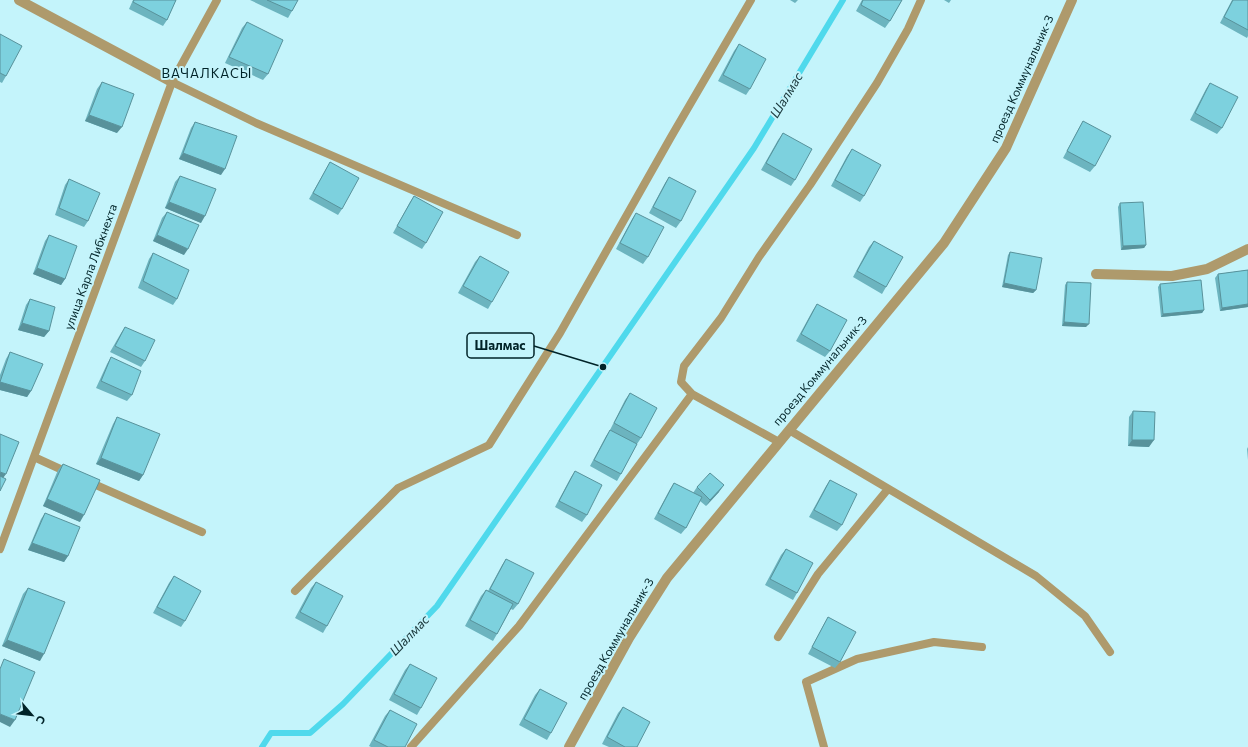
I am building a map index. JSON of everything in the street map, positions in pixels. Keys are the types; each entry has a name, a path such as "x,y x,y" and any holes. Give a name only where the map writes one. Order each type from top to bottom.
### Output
{"street":[{"path":"19,0 172,82"},
{"name":"проезд Коммунальник-3","path":"569,747 629,638 667,578 944,242 1006,148 1072,0"},
{"path":"1096,274 1172,276 1207,269 1248,249"}],"lane":[{"name":"улица Карла Либкнехта","path":"0,549 172,82 217,0"},
{"path":"296,591 398,488 490,445 560,333 670,137 751,0"},
{"path":"779,442 692,394 681,382 684,366 721,318 759,257 810,185 877,83 908,29 921,0"},
{"path":"172,82 256,123 517,235"},
{"path":"411,747 519,626 692,394"},
{"path":"789,430 1036,576 1085,616 1110,652"},
{"path":"34,457 202,532"},
{"path":"778,637 818,574 888,489"},
{"path":"824,747 806,682 857,659 934,642 982,647"}],"building":[{"path":"134,0 176,0 167,20 133,2"},
{"path":"267,0 298,0 292,11"},
{"path":"863,0 902,0 890,21 861,5"},
{"path":"1233,0 1248,0 1248,30 1224,17"},
{"path":"247,22 283,40 268,74 229,57"},
{"path":"0,34 22,46 6,76 0,73"},
{"path":"739,44 766,59 750,89 723,75"},
{"path":"102,82 134,94 122,127 89,115"},
{"path":"1210,83 1238,97 1222,128 1195,113"},
{"path":"1083,121 1111,136 1095,166 1067,151"},
{"path":"195,122 237,136 225,169 183,153"},
{"path":"783,133 812,149 795,180 766,163"},
{"path":"852,149 881,165 864,196 835,180"},
{"path":"330,162 359,178 342,209 313,193"},
{"path":"180,176 216,189 205,216 169,202"},
{"path":"669,177 696,191 681,221 653,207"},
{"path":"69,179 100,193 88,221 59,208"},
{"path":"414,196 443,212 426,243 397,226"},
{"path":"1143,202 1146,245 1123,246 1120,203"},
{"path":"167,212 199,225 188,249 157,235"},
{"path":"636,213 664,227 648,257 620,243"},
{"path":"49,235 77,246 65,279 37,268"},
{"path":"874,241 903,257 886,287 857,271"},
{"path":"1010,252 1042,258 1036,290 1004,283"},
{"path":"153,253 189,270 177,299 143,281"},
{"path":"480,256 509,272 492,302 463,286"},
{"path":"1248,270 1248,304 1222,308 1218,274"},
{"path":"1201,280 1204,310 1163,314 1160,284"},
{"path":"1067,282 1091,283 1089,324 1064,322"},
{"path":"30,299 55,307 49,331 22,323"},
{"path":"817,304 847,320 830,351 801,334"},
{"path":"125,327 155,340 145,361 115,346"},
{"path":"10,352 43,364 31,391 0,382"},
{"path":"111,357 141,371 132,395 101,381"},
{"path":"630,393 657,408 641,438 614,423"},
{"path":"1133,411 1155,412 1154,440 1132,440"},
{"path":"117,417 160,434 143,475 101,458"},
{"path":"610,430 637,444 621,474 594,460"},
{"path":"0,434 19,442 6,474 0,472"},
{"path":"63,464 100,480 84,515 47,499"},
{"path":"575,471 602,485 587,515 559,501"},
{"path":"710,473 724,485 710,500 697,487"},
{"path":"0,476 6,479 0,491"},
{"path":"830,480 857,494 842,525 814,510"},
{"path":"674,483 702,497 686,528 658,513"},
{"path":"45,513 80,527 68,556 32,543"},
{"path":"786,549 813,563 797,593 770,579"},
{"path":"506,559 534,573 518,604 490,589"},
{"path":"174,576 201,591 185,621 157,607"},
{"path":"316,582 343,596 327,626 300,612"},
{"path":"28,588 65,602 44,654 7,640"},
{"path":"486,590 513,604 497,634 470,620"},
{"path":"828,617 856,632 840,662 812,647"},
{"path":"4,659 35,672 15,720 0,714 0,669"},
{"path":"410,664 437,678 421,708 394,694"},
{"path":"540,689 567,703 551,733 524,719"},
{"path":"623,707 650,722 637,747 625,747 607,737"},
{"path":"390,710 417,724 405,747 388,747 374,740"}],"waterway":[{"name":"Шалмас","path":"262,747 271,733 310,733 343,704 437,606 754,148 843,0"}],"place":[{"name":"Шалмас","path":"603,367"}],"district":[{"name":"ВАЧАЛКАСЫ","path":"207,73"}]}
